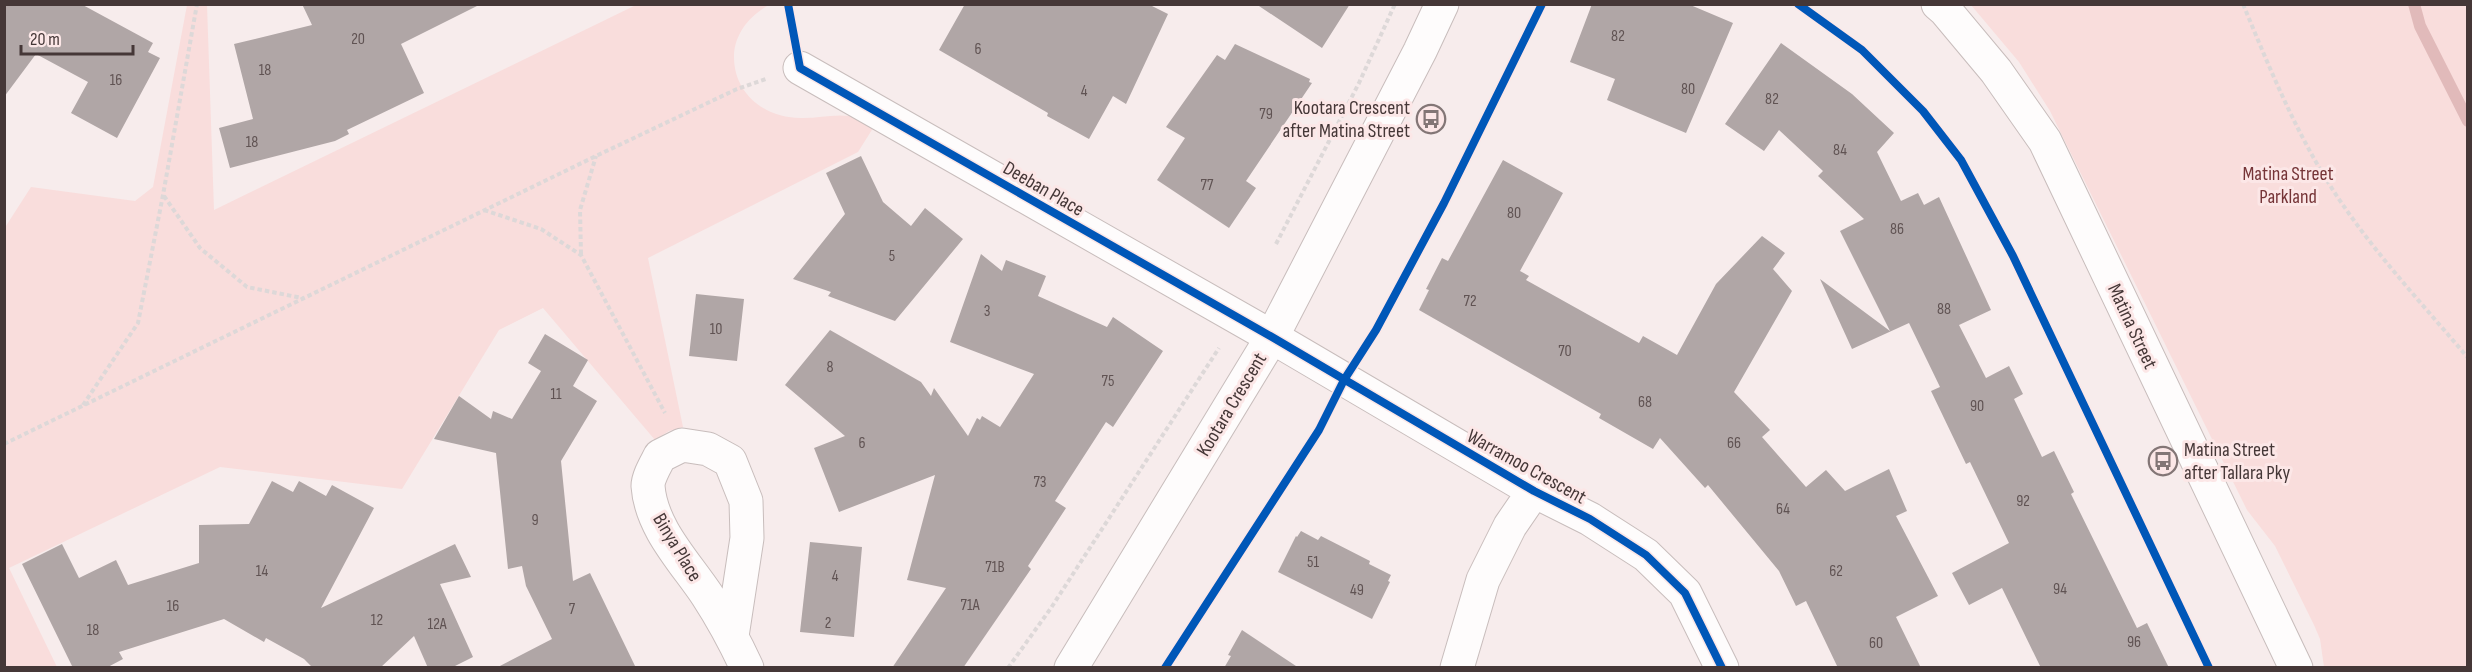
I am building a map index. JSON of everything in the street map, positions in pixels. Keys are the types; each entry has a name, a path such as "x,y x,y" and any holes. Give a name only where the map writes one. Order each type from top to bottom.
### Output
{"street":[{"name":"Kootara Crescent","path":"1071,668 1272,337 1442,4"},
{"name":"Matina Street","path":"1938,4 1996,71 2045,141 2296,668"},
{"name":"Deeban Place","path":"800,68 1272,337"},
{"name":"Warramoo Crescent","path":"1272,337 1534,491 1590,519 1646,555 1685,593 1722,668"},
{"name":"Binya Place","path":"682,445 660,456 648,484 656,513 676,553 732,636 747,668"},
{"path":"682,445 708,449 730,461 746,501 747,538 732,636"},
{"path":"1457,668 1483,580 1510,526 1534,491"}],"path":[{"path":"82,406 138,323 197,4"},
{"path":"1276,245 1359,83 1395,4"},
{"path":"2243,4 2294,121 2330,186 2366,237 2468,358"},
{"path":"4,444 596,156 738,89 800,68"},
{"path":"596,156 580,210 581,255 682,445"},
{"path":"163,195 200,248 247,287 302,298"},
{"path":"483,210 541,229 581,255"},
{"path":"1008,668 1051,608 1239,319"}],"green space":[{"path":"187,5 207,5 214,210 636,5 769,5 750,19 737,39 734,55 735,69 746,93 765,109 777,114 803,118 849,116 875,125 858,152 648,258 683,427 669,431 655,440 543,308 499,330 402,489 220,467 9,568 57,667 5,667 4,229 31,187 135,201 153,187"},
{"name":"Matina Street Parkland","path":"1971,5 2467,5 2467,667 2324,667 2320,639 2314,625 2275,546 2247,510 2050,111 2019,62"}],"building":[{"path":"4,4 81,4 153,43 148,52 160,58 117,138 71,113 88,82 36,54 4,97"},
{"path":"302,4 481,4 401,44 424,93 347,130 349,134 335,141 230,168 219,128 253,119 234,44 312,25"},
{"path":"965,4 1148,4 1168,14 1126,104 1113,96 1089,139 939,50"},
{"path":"1256,4 1350,4 1322,48"},
{"path":"1592,4 1688,4 1733,23 1686,133 1607,100 1615,79 1570,62"},
{"path":"1781,43 1852,94 1894,133 1877,152 1901,201 1918,193 1924,205 1939,197 1991,310 1959,325 1986,378 2009,366 2023,394 2014,399 2042,457 2054,451 2074,492 2071,494 2137,628 2147,623 2169,668 2041,668 2002,588 1969,605 1952,573 2009,543 1970,462 1966,464 1931,391 1940,387 1909,323 1852,349 1820,279 1890,331 1840,231 1864,219 1818,176 1823,171 1779,130 1764,151 1725,124"},
{"path":"1235,44 1310,79 1309,82 1312,83 1246,181 1256,188 1229,228 1157,180 1185,138 1166,127 1217,55 1225,60"},
{"path":"861,156 883,202 911,226 925,208 963,239 895,321 828,296 831,292 793,279 845,214 826,173"},
{"path":"1503,160 1563,193 1520,271 1529,276 1526,280 1639,343 1643,336 1677,355 1716,284 1762,236 1785,253 1773,269 1792,291 1734,392 1770,430 1762,437 1806,487 1826,470 1845,491 1889,469 1907,511 1896,516 1938,596 1896,617 1921,668 1838,668 1806,601 1796,606 1779,571 1708,485 1705,488 1660,438 1653,449 1599,418 1601,414 1419,310 1429,290 1426,289 1442,258 1448,261"},
{"path":"981,254 1002,271 1006,260 1046,276 1038,296 1107,327 1113,317 1163,351 1113,427 1106,422 1055,501 1066,508 1028,566 1031,569 963,668 892,668 946,588 907,580 935,475 839,512 814,448 845,436 785,385 830,330 921,382 931,396 934,388 968,436 977,418 980,420 982,416 1000,427 1034,374 950,342"},
{"path":"696,294 744,299 737,361 689,356"},
{"path":"545,334 588,360 573,386 597,401 561,461 573,581 590,573 636,668 496,668 552,639 526,586 522,566 508,569 496,453 434,439 459,396 491,419 493,411 512,419 541,371 528,363"},
{"path":"272,481 293,492 299,481 326,496 332,485 374,508 321,608 455,544 471,577 440,584 473,657 451,668 428,668 414,636 380,668 313,668 304,659 266,638 264,642 224,619 119,652 123,659 106,668 73,668 22,564 62,544 79,578 116,560 128,585 199,563 199,525 249,524"},
{"path":"1301,531 1318,540 1321,536 1370,561 1369,564 1391,575 1388,581 1390,582 1372,619 1278,572 1296,536"},
{"path":"810,542 862,547 854,637 800,632"},
{"path":"1242,630 1299,668 1224,668 1231,656 1228,655"}],"waterway":[{"path":"2414,4 2420,26 2468,121"}],"cycle path":[{"path":"788,4 800,68 1272,337 1534,491 1590,519 1646,555 1685,593 1722,668"},
{"path":"1165,668 1319,430 1344,380 1376,330 1444,203 1542,4"},
{"path":"1798,4 1862,50 1923,111 1961,160 2013,256 2209,668"}],"place":[{"name":"Kootara Crescent after Matina Street","path":"1431,119"},
{"name":"Matina Street after Tallara Pky","path":"2163,461"}]}
